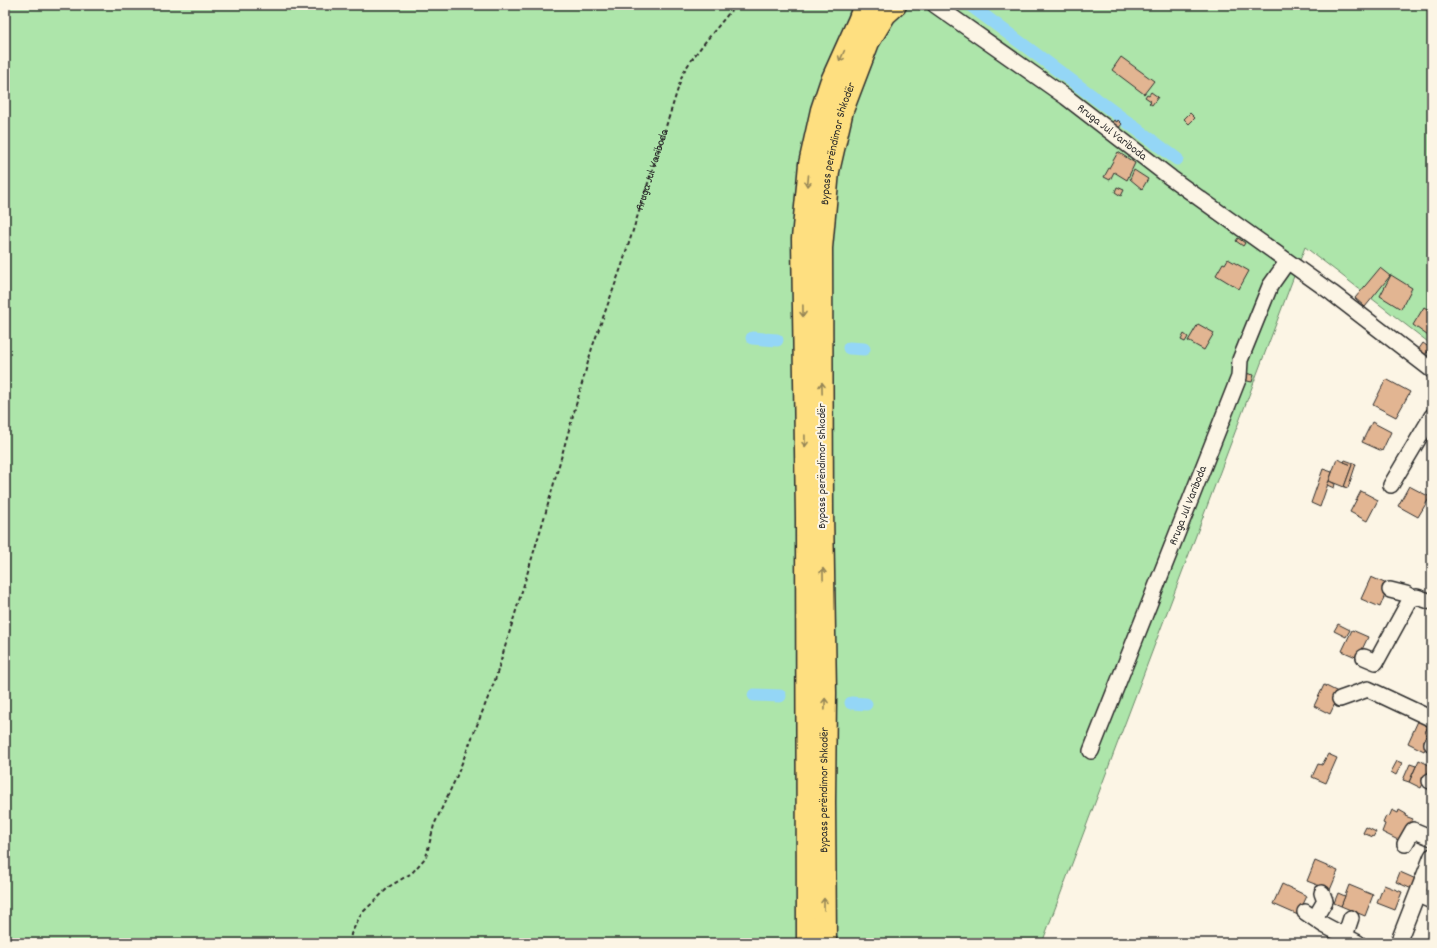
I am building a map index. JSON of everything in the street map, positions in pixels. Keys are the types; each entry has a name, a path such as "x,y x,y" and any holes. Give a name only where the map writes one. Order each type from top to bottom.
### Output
{"highway":[{"name":"Bypass perëndimor Shkodër","path":"808,943 807,518 803,239 810,164 822,110 831,83 859,21 864,5"},
{"name":"Bypass perëndimor Shkodër","path":"825,943 825,693 822,504 821,248 828,171 842,110 868,42 885,14 901,7"}],"street":[{"name":"Rruga Jul Variboda","path":"932,7 1066,97 1171,178 1344,303 1432,370"},
{"name":"Rruga Jul Variboda","path":"1091,751 1239,377 1240,360 1270,286 1287,262"},
{"path":"1391,485 1432,416"},
{"path":"1390,590 1406,594 1413,598 1417,597 1432,602"},
{"path":"1364,657 1376,662 1410,600 1413,598"},
{"path":"1340,700 1368,689 1432,719"},
{"path":"1406,844 1413,830 1432,838"},
{"path":"1398,943 1423,893 1432,856"},
{"path":"1322,893 1325,901 1310,915 1352,940"},
{"path":"1423,893 1432,901"},
{"path":"1351,918 1352,940"}],"path":[{"name":"Rruga Jul Variboda","path":"350,943 351,934 361,914 390,886 412,873 426,857 434,826 456,778 495,680 545,515 592,348 622,265 683,73 693,57 735,5"},
{"path":"901,7 932,7"}],"green space":[{"path":"5,5 1432,5 1432,345 1305,247 1042,943 5,943"}],"building":[{"path":"1121,57 1154,81 1144,94 1112,70"},
{"path":"1151,92 1158,97 1152,105 1149,103 1151,101 1145,97"},
{"path":"1190,113 1195,118 1189,124 1184,119"},
{"path":"1114,120 1117,122 1118,120 1122,124 1117,130 1110,125"},
{"path":"1118,152 1135,163 1127,180 1114,172 1110,180 1104,177"},
{"path":"1134,170 1148,179 1142,189 1130,179"},
{"path":"1117,187 1124,190 1121,196 1115,192"},
{"path":"1238,238 1245,243 1243,246 1236,241"},
{"path":"1228,259 1249,271 1239,289 1216,275 1223,263 1225,264"},
{"path":"1380,268 1390,276 1365,307 1355,298"},
{"path":"1391,275 1412,288 1401,309 1380,296"},
{"path":"1424,307 1432,312 1431,338 1413,325"},
{"path":"1198,324 1214,333 1204,350 1188,341"},
{"path":"1184,334 1188,337 1185,342 1181,340"},
{"path":"1423,343 1430,348 1423,358 1416,353"},
{"path":"1432,346 1432,356 1427,352"},
{"path":"1245,373 1254,375 1252,382 1243,380"},
{"path":"1386,379 1410,392 1396,417 1373,405"},
{"path":"1372,422 1391,432 1382,451 1362,442"},
{"path":"1337,459 1352,465 1344,487 1329,481"},
{"path":"1345,460 1356,464 1348,488 1344,487 1352,465 1344,462"},
{"path":"1323,469 1332,472 1320,507 1311,503"},
{"path":"1329,481 1335,484 1334,488 1327,485"},
{"path":"1409,486 1430,497 1418,517 1398,506"},
{"path":"1361,491 1378,500 1367,521 1350,512"},
{"path":"1371,577 1389,585 1380,607 1361,599"},
{"path":"1338,624 1350,630 1346,637 1334,631"},
{"path":"1352,630 1368,637 1358,658 1342,651"},
{"path":"1324,685 1340,693 1330,714 1314,706"},
{"path":"1418,721 1428,726 1425,733 1431,737 1424,751 1408,743"},
{"path":"1428,726 1432,728 1431,737 1425,733"},
{"path":"1328,754 1337,758 1326,783 1312,777 1318,764 1322,765"},
{"path":"1419,760 1431,766 1421,788 1409,782"},
{"path":"1397,761 1402,763 1396,775 1391,772"},
{"path":"1410,764 1416,766 1409,782 1403,780"},
{"path":"1392,810 1398,813 1399,810 1406,814 1405,816 1413,819 1402,842 1382,832 1385,824 1383,823 1386,816 1389,817"},
{"path":"1366,827 1376,832 1373,837 1363,833"},
{"path":"1315,861 1338,871 1330,890 1307,881"},
{"path":"1400,872 1416,879 1412,889 1396,882"},
{"path":"1282,884 1307,896 1298,915 1273,904"},
{"path":"1349,885 1373,895 1365,916 1341,906"},
{"path":"1384,885 1402,892 1395,910 1377,903"},
{"path":"1338,893 1345,896 1341,906 1334,903"}],"waterway":[{"path":"970,5 1177,159"},
{"path":"752,338 777,340"},
{"path":"849,348 864,349"},
{"path":"754,695 780,696"},
{"path":"851,703 866,704"}]}
